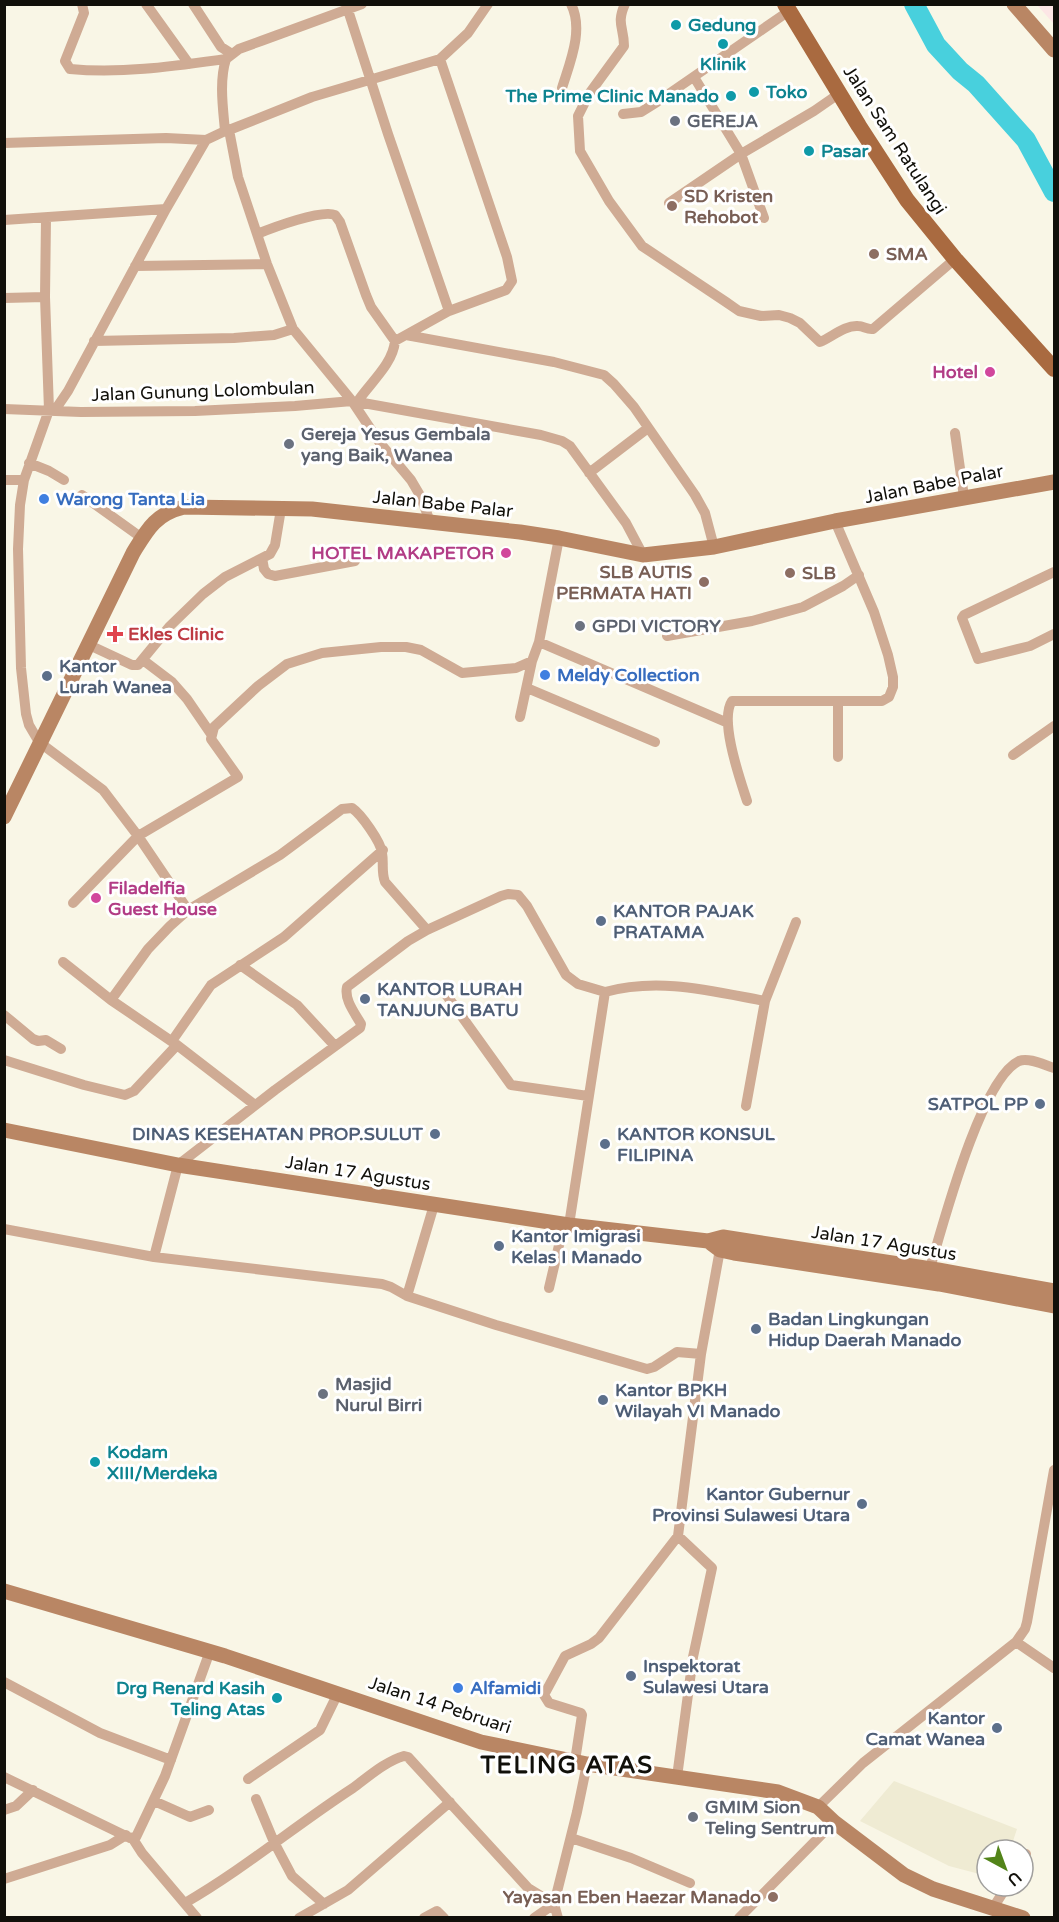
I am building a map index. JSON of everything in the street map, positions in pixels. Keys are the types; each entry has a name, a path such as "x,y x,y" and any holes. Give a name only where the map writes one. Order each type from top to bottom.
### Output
{"main road":[{"name":"Jalan Sam Ratulangi","path":"787,8 907,200 955,259 1054,369"}],"street":[{"path":"82,4 84,13 65,61 70,69 91,71 168,67 229,56 347,7 362,4"},
{"path":"146,4 189,64"},
{"path":"193,4 229,56"},
{"path":"4,143 166,138 206,140 312,97 440,59 468,33 488,4"},
{"path":"562,88 575,38 576,22 571,4"},
{"path":"625,4 619,21 624,46 578,112 580,151 609,201 642,246 739,311 761,316 786,316 800,324 820,342 848,328 860,326 868,330 873,329 955,259"},
{"path":"1014,4 1054,50"},
{"path":"347,7 449,311"},
{"path":"623,114 641,112 694,77 787,8"},
{"path":"229,56 223,95 227,130 238,177 267,264 293,329 355,401 380,443 418,492 430,522"},
{"path":"355,401 386,364 395,341 449,311 506,290 512,281 512,274 440,59"},
{"path":"694,77 741,154 764,218"},
{"path":"669,203 741,154 840,93"},
{"path":"188,910 138,836 96,783 39,742 29,725 21,668 17,572 20,505 24,480 52,410 68,391 166,209 206,140"},
{"path":"4,220 166,209"},
{"path":"257,234 279,225 326,213 335,215 340,222 372,307 395,341"},
{"path":"46,218 45,297 52,410"},
{"path":"135,266 267,264"},
{"path":"4,298 45,297"},
{"path":"94,341 234,338 274,334 293,329"},
{"path":"406,335 554,362 604,375 625,396 705,513 714,548"},
{"name":"Jalan Gunung Lolombulan","path":"4,408 195,411 355,401 541,435 562,441 570,446 626,523 643,555"},
{"path":"589,473 648,428"},
{"path":"955,433 964,497"},
{"path":"29,463 64,480"},
{"path":"4,480 24,480"},
{"name":"Jalan Babe Palar","path":"4,817 87,644 142,537 161,515 184,507 312,509 559,538 643,555 714,548 835,521 1054,482"},
{"path":"82,495 142,537"},
{"path":"87,644 136,666 170,626 203,594 225,577 270,554 275,545 281,509"},
{"path":"747,801 738,772 728,723 729,705 734,700 882,701 889,697 893,677 888,655 859,575 835,521"},
{"path":"520,717 532,661 539,642 559,538"},
{"path":"262,558 264,569 268,574 275,576 355,561"},
{"path":"1054,572 962,618 978,659 1030,646 1054,634"},
{"path":"667,636 752,621 803,607 859,575"},
{"path":"539,642 728,723"},
{"path":"211,734 214,727 258,686 287,664 322,653 406,647 421,650 462,673 516,668 532,661"},
{"path":"73,903 138,836 238,777 211,739 211,734 187,699 172,682 143,660"},
{"path":"527,688 655,742"},
{"path":"838,701 838,757"},
{"path":"1013,755 1054,726"},
{"path":"111,1000 148,949 188,910 280,855 345,808 350,807 355,810 383,850 382,866 385,882 427,930"},
{"path":"4,1060 125,1095 134,1091 174,1043 205,991 226,974 284,937 383,850"},
{"path":"154,1257 178,1165 255,1105 356,1032 361,1025 348,999 347,987 408,941 501,896 518,895 527,906 571,981 605,992 626,987 666,985 691,987 765,1001"},
{"path":"746,1106 765,1001 796,922"},
{"path":"63,962 111,1000 174,1043 255,1105"},
{"path":"240,965 272,985 297,1005 335,1047"},
{"path":"549,1288 566,1224 605,992"},
{"path":"446,993 511,1085 588,1096"},
{"path":"4,1015 33,1039 46,1040 61,1049"},
{"path":"928,1276 957,1176 979,1118 994,1090 1009,1070 1022,1060 1027,1059 1054,1068"},
{"name":"Jalan 17 Agustus","path":"4,1130 178,1165 434,1205 717,1243 928,1276 1054,1306"},
{"path":"406,1296 434,1205"},
{"path":"4,1229 154,1257 382,1284 406,1296 496,1325 647,1369 654,1368 668,1356 677,1352 701,1354"},
{"path":"558,1917 554,1904 571,1838 581,1762 582,1715 549,1703 544,1695 565,1656 599,1638 678,1536 717,1243"},
{"name":"Jalan 17 Agustus","path":"717,1243 825,1267 1054,1291"},
{"path":"818,1807 863,1763 1016,1642 1028,1622 1054,1470"},
{"path":"676,1777 693,1657 712,1568 678,1536"},
{"name":"Jalan 14 Pebruari","path":"4,1591 210,1651 481,1742 581,1762 778,1792 818,1807 834,1822 904,1875 933,1889 1001,1913 1023,1917"},
{"path":"1016,1642 1054,1668"},
{"path":"4,1879 110,1845 141,1829 171,1760 210,1651"},
{"path":"4,1682 100,1733 171,1760"},
{"path":"248,1779 320,1730 339,1693"},
{"path":"185,1904 390,1763 404,1756 408,1757 528,1888 554,1904"},
{"path":"4,1777 129,1837 197,1917"},
{"path":"4,1810 16,1806 33,1790"},
{"path":"256,1799 274,1842 292,1876 324,1904"},
{"path":"154,1802 190,1817 209,1810"},
{"path":"299,1917 348,1890 450,1802"},
{"path":"739,1917 834,1822"},
{"path":"571,1838 632,1858 690,1883"},
{"path":"1001,1913 1004,1898"},
{"path":"534,1917 554,1904"},
{"path":"424,1917 437,1911 444,1917"}],"shaded area":[{"path":"1037,5 1054,5 1054,24"},
{"path":"894,1781 1017,1829 1014,1838 975,1838 975,1873 949,1866 860,1821"}],"waterway":[{"path":"914,4 936,45 960,71 976,84 1026,140 1054,192"}],"place":[{"name":"Gedung","path":"676,25"},
{"name":"Klinik","path":"723,44"},
{"name":"Toko","path":"754,92"},
{"name":"The Prime Clinic Manado","path":"731,96"},
{"name":"GEREJA","path":"675,121"},
{"name":"Pasar","path":"809,151"},
{"name":"SD Kristen Rehobot","path":"672,206"},
{"name":"SMA","path":"874,254"},
{"name":"Hotel","path":"990,372"},
{"name":"Gereja Yesus Gembala yang Baik, Wanea","path":"289,444"},
{"name":"Warong Tanta Lia","path":"44,499"},
{"name":"HOTEL MAKAPETOR","path":"506,553"},
{"name":"SLB","path":"790,573"},
{"name":"SLB AUTIS PERMATA HATI","path":"704,582"},
{"name":"GPDI VICTORY","path":"580,626"},
{"name":"Ekles Clinic","path":"115,634"},
{"name":"Meldy Collection","path":"545,675"},
{"name":"Kantor Lurah Wanea","path":"47,676"},
{"name":"Filadelfia Guest House","path":"96,898"},
{"name":"KANTOR PAJAK PRATAMA","path":"601,921"},
{"name":"KANTOR LURAH TANJUNG BATU","path":"365,999"},
{"name":"SATPOL PP","path":"1040,1104"},
{"name":"DINAS KESEHATAN PROP.SULUT","path":"435,1134"},
{"name":"KANTOR KONSUL FILIPINA","path":"605,1144"},
{"name":"Kantor Imigrasi Kelas I Manado","path":"499,1246"},
{"name":"Badan Lingkungan Hidup Daerah Manado","path":"756,1329"},
{"name":"Masjid Nurul Birri","path":"323,1394"},
{"name":"Kantor BPKH Wilayah VI Manado","path":"603,1400"},
{"name":"Kodam XIII/Merdeka","path":"95,1462"},
{"name":"Kantor Gubernur Provinsi Sulawesi Utara","path":"862,1504"},
{"name":"Inspektorat Sulawesi Utara","path":"631,1676"},
{"name":"Alfamidi","path":"458,1688"},
{"name":"Drg Renard Kasih Teling Atas","path":"277,1698"},
{"name":"Kantor Camat Wanea","path":"997,1728"},
{"name":"GMIM Sion Teling Sentrum","path":"693,1817"},
{"name":"Yayasan Eben Haezar Manado","path":"773,1897"}],"district":[{"name":"TELING ATAS","path":"567,1765"}]}
